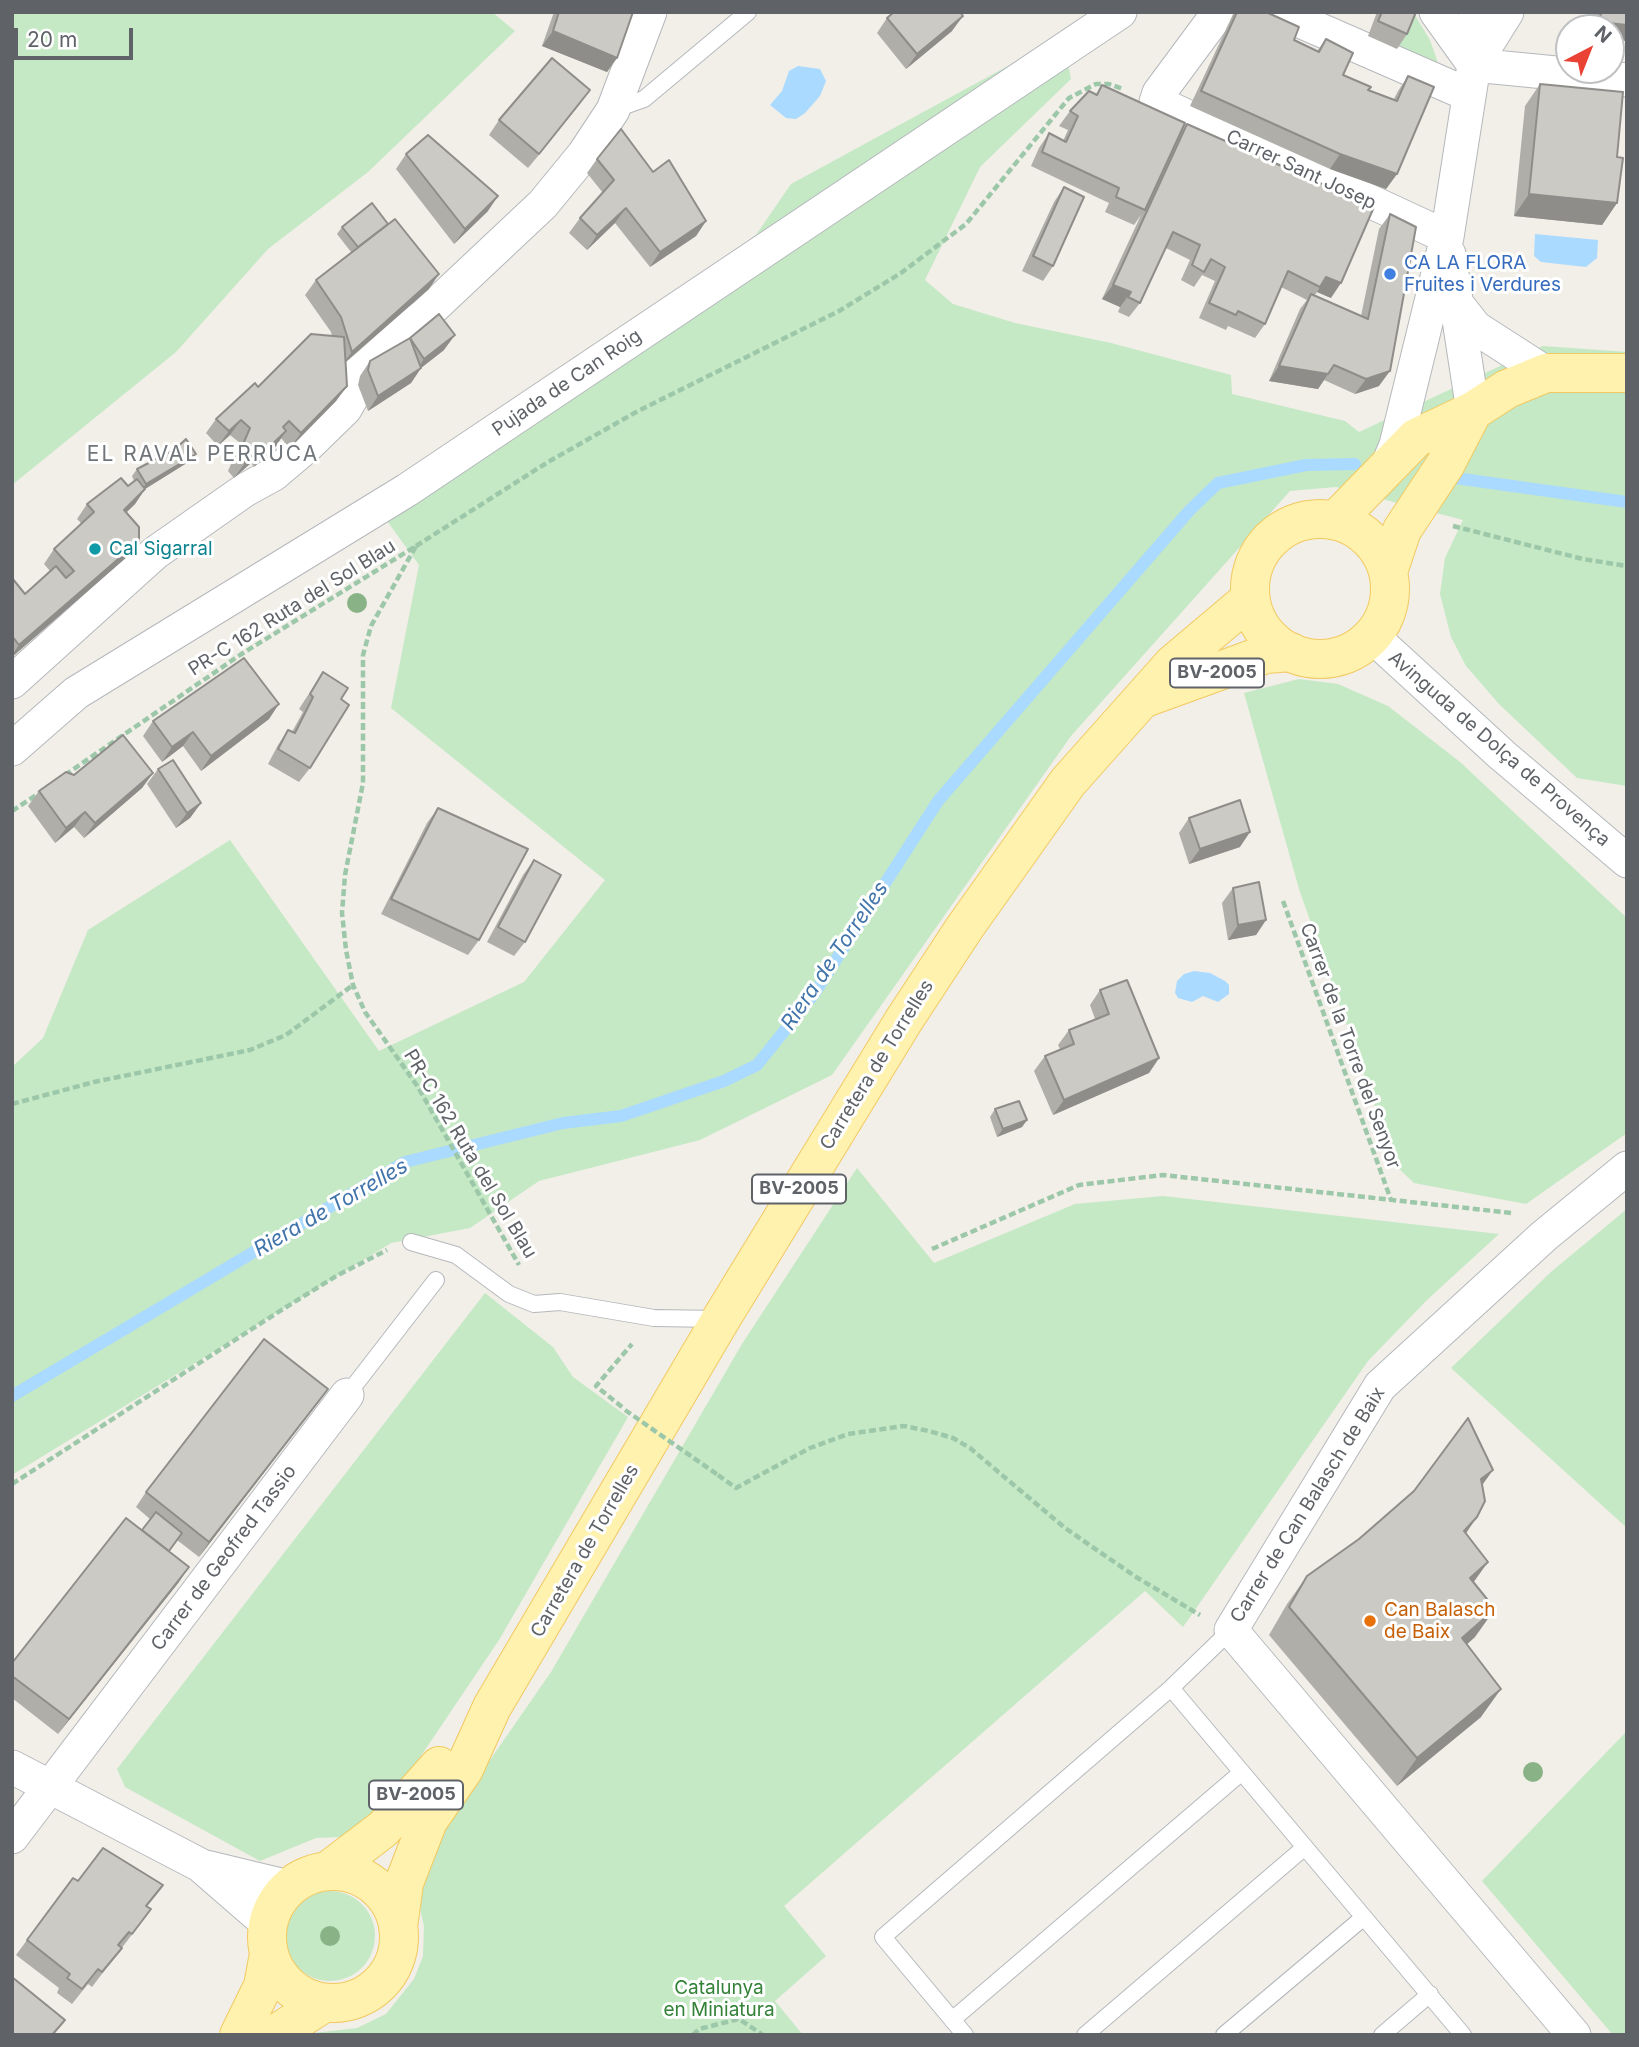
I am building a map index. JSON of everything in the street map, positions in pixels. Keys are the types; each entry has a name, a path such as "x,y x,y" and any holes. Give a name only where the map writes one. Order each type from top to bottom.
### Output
{"main road":[{"path":"1336,520 1416,438 1473,411 1507,389 1546,373 1627,373"},
{"path":"1372,636 1388,606 1388,572 1402,530 1445,465 1473,411"},
{"path":"1250,599 1252,569 1267,542 1278,532 1306,520 1336,520 1363,533 1383,557 1388,572"},
{"name":"Carretera de Torrelles","path":"274,2035 324,2003 348,2002 369,1994 385,1979 396,1959 404,1883 412,1854 428,1821 464,1769 492,1707 720,1319 965,927 1068,782 1173,664 1250,599 1264,631 1291,652"},
{"name":"Carretera de Torrelles","path":"1145,698 1266,654 1291,652 1315,659 1340,656 1372,636"},
{"name":"Carretera de Torrelles","path":"289,1887 307,1875 329,1870 383,1829 492,1707"},
{"path":"329,1870 344,1870 367,1879 389,1902 398,1927"},
{"path":"239,2035 263,1986 275,1904 289,1887"},
{"path":"268,1939 274,1968 287,1984 311,1999 324,2003"}],"street":[{"path":"12,682 155,553 245,490 274,474 317,437 345,409 353,395 358,364 425,314 543,204 584,154 613,110 650,12"},
{"name":"Pujada de Can Roig","path":"12,749 76,693 407,490 1120,12"},
{"path":"1156,102 1159,93 1219,12"},
{"path":"1279,12 1470,79 1627,80"},
{"path":"1436,12 1470,79"},
{"path":"1387,467 1396,445 1447,237 1470,79 1475,12"},
{"path":"1470,79 1507,12"},
{"name":"Carrer Sant Josep","path":"1156,102 1447,237"},
{"path":"1447,237 1473,411"},
{"path":"1457,304 1483,334 1546,373"},
{"name":"Avinguda de Dolça de Provença","path":"1372,636 1502,755 1627,861"},
{"name":"Carrer de Can Balasch de Baix","path":"1574,2035 1231,1630 1380,1386 1544,1236 1627,1168"},
{"name":"Carrer de Geofred Tassio","path":"12,1837 347,1395"},
{"path":"12,1767 200,1866 289,1887"},
{"path":"200,1866 268,1939"}],"lane":[{"path":"613,110 644,99 748,12"},
{"path":"411,1242 456,1255 509,1294 534,1304 560,1303 654,1318 720,1319"},
{"name":"Carrer de Geofred Tassio","path":"347,1395 436,1280"},
{"path":"965,2035 883,1937 1171,1689 1231,1630"},
{"path":"1171,1689 1463,2035"},
{"path":"952,2020 1242,1772"},
{"path":"1085,2035 1305,1847"},
{"path":"1224,2035 1364,1917"},
{"path":"1382,2035 1430,1994"}],"path":[{"path":"416,546 604,430 839,311 901,273 967,223 1069,98 1084,89 1109,84 1156,102"},
{"path":"1411,517 1583,559 1627,566"},
{"name":"PR-C 162 Ruta del Sol Blau","path":"64,776 240,655 416,546"},
{"name":"PR-C 162 Ruta del Sol Blau","path":"416,546 371,626 363,655 363,783 345,875 342,913 353,985 365,1012 418,1087 523,1272 560,1303"},
{"path":"12,811 43,790"},
{"name":"Carrer de la Torre del Senyor","path":"1283,901 1391,1200"},
{"path":"12,1104 82,1084 250,1050 286,1035 353,985"},
{"name":"Carrer de la Torre del Senyor","path":"932,1249 1079,1185 1163,1175 1512,1212 1544,1236"},
{"path":"12,1484 338,1275 387,1250 411,1242"},
{"path":"636,1339 596,1386 625,1410 736,1488 810,1448 848,1434 904,1426 953,1438 970,1448 1065,1528 1166,1596 1231,1630"},
{"path":"692,2035 699,2029 739,2019 763,2035"}],"green space":[{"path":"12,12 492,12 515,31 368,172 268,249 176,352 12,485"},
{"path":"1413,12 1430,40 1439,66 1397,49"},
{"path":"1063,36 1071,79 980,167 925,280 953,304 1015,323 1111,343 1231,375 1232,394 1345,421 1359,432 1543,346 1627,352 1627,786 1577,778 1499,704 1466,666 1451,637 1440,594 1445,558 1463,520 1336,487 1290,491 1071,736 832,1075 700,1140 539,1181 470,1228 391,1243 12,1475 12,1067 43,1038 88,930 230,840 379,1051 524,982 605,880 391,708 419,565 374,503 756,235 791,184"},
{"path":"1299,679 1338,684 1388,706 1460,762 1627,918 1627,1133 1526,1204 1414,1183 1396,1166 1299,889 1244,693"},
{"name":"Catalunya en Miniatura","path":"857,1168 934,1263 1075,1204 1163,1196 1499,1234 1427,1300 1368,1361 1183,1627 1145,1591 784,1906 826,1956 775,2001 803,2035 297,2035 357,2028 386,2014 414,1979 423,1956 424,1926 414,1883 418,1864 551,1672 742,1344"},
{"path":"1627,1209 1627,1528 1451,1368 1552,1271"},
{"path":"485,1293 553,1347 573,1377 628,1417 499,1640 367,1836 316,1838 260,1861 125,1787 117,1769"},
{"path":"1627,1731 1627,2035 1613,2035 1482,1881"},
{"path":"330,1891 347,1894 362,1904 372,1919 375,1936 372,1953 362,1968 347,1978 330,1981 313,1978 298,1968 288,1953 285,1936 288,1919 298,1904 313,1894"}],"water":[{"path":"798,66 820,69 826,81 820,96 805,113 796,119 786,118 770,105 782,91 789,71"},
{"path":"1535,234 1598,240 1597,258 1586,267 1541,262 1534,256"},
{"path":"1194,971 1210,973 1225,981 1229,985 1229,994 1218,1002 1203,996 1192,1002 1178,998 1175,993 1177,981 1184,974"}],"building":[{"path":"559,12 633,12 617,58 553,31"},
{"path":"894,12 960,12 963,16 917,54 887,18"},
{"path":"1237,12 1266,12 1299,27 1294,40 1319,52 1326,39 1353,53 1343,75 1371,87 1368,90 1397,101 1408,76 1434,87 1397,174 1340,154 1201,91"},
{"path":"1382,12 1416,12 1407,34 1378,21"},
{"path":"1627,12 1627,25 1625,14 1601,14"},
{"path":"552,58 590,90 539,154 499,120"},
{"path":"1540,84 1623,92 1617,157 1623,158 1617,203 1529,194"},
{"path":"1102,85 1185,123 1145,210 1116,197 1119,188 1042,152 1049,133 1066,142 1078,116 1070,111 1089,91 1097,95"},
{"path":"1187,124 1374,207 1341,283 1326,277 1320,287 1288,271 1265,324 1238,311 1236,315 1209,303 1225,267 1211,259 1204,272 1192,265 1200,245 1173,232 1140,303 1128,297 1131,292 1113,285"},
{"path":"621,129 653,172 669,160 706,221 660,252 626,208 597,235 580,218 614,180 597,159"},
{"path":"428,135 498,196 465,229 406,154"},
{"path":"1064,187 1084,197 1053,266 1033,256"},
{"path":"372,203 388,224 358,247 342,227"},
{"path":"1390,214 1416,227 1390,371 1366,379 1334,365 1328,374 1279,366 1311,294 1368,319"},
{"path":"395,219 439,274 352,352 341,317 316,280"},
{"path":"439,314 455,335 424,359 410,338"},
{"path":"311,334 344,337 347,386 301,433 289,421 283,427 286,431 264,452 261,448 245,463 238,456 250,428 241,420 229,431 216,419 255,383 258,387"},
{"path":"410,338 421,368 378,396 368,370 370,361"},
{"path":"186,439 196,454 146,484 137,469 174,450"},
{"path":"121,478 128,486 137,479 145,489 124,510 139,527 139,541 19,645 12,636 12,578 25,594 56,566 66,578 74,571 54,549 94,512 87,504"},
{"path":"244,658 279,704 211,756 193,732 172,747 153,721"},
{"path":"323,672 348,688 341,699 349,705 310,768 278,749 288,730 295,733 313,697 310,694"},
{"path":"123,735 153,773 95,823 85,812 66,828 39,791 66,772 74,775"},
{"path":"173,760 201,803 187,813 158,769"},
{"path":"1240,800 1250,832 1200,849 1189,818"},
{"path":"438,808 528,849 479,940 391,899"},
{"path":"534,860 561,875 525,942 498,927"},
{"path":"1259,882 1266,920 1238,925 1233,888"},
{"path":"1127,980 1159,1058 1064,1100 1045,1056 1074,1044 1069,1030 1109,1014 1100,990"},
{"path":"1019,1101 1027,1120 1003,1129 995,1109"},
{"path":"264,1339 328,1389 209,1542 146,1492"},
{"name":"Can Balasch de Baix","path":"1468,1418 1493,1470 1481,1479 1485,1501 1477,1517 1464,1531 1488,1562 1470,1578 1495,1609 1462,1638 1501,1689 1417,1758 1289,1607 1307,1576 1359,1539 1414,1491"},
{"path":"156,1512 182,1533 169,1551 142,1530"},
{"path":"126,1518 189,1567 69,1719 12,1676 12,1663"},
{"path":"103,1848 163,1885 146,1906 151,1909 132,1934 129,1932 118,1945 122,1948 102,1972 98,1969 82,1989 67,1978 70,1974 27,1940 73,1878 78,1881"},
{"path":"12,1977 65,2020 52,2035 12,2035"}],"waterway":[{"name":"Riera de Torrelles","path":"12,1396 405,1162 563,1123 621,1116 724,1081 757,1065 814,994 938,801 1189,511 1218,483 1306,465 1355,464"},
{"name":"Riera de Torrelles","path":"1455,478 1627,502"}],"place":[{"name":"CA LA FLORA Fruites i Verdures","path":"1390,274"},
{"name":"Cal Sigarral","path":"95,549"},
{"name":"Can Balasch de Baix","path":"1370,1621"}],"district":[{"name":"EL RAVAL PERRUCA","path":"203,455"}]}
